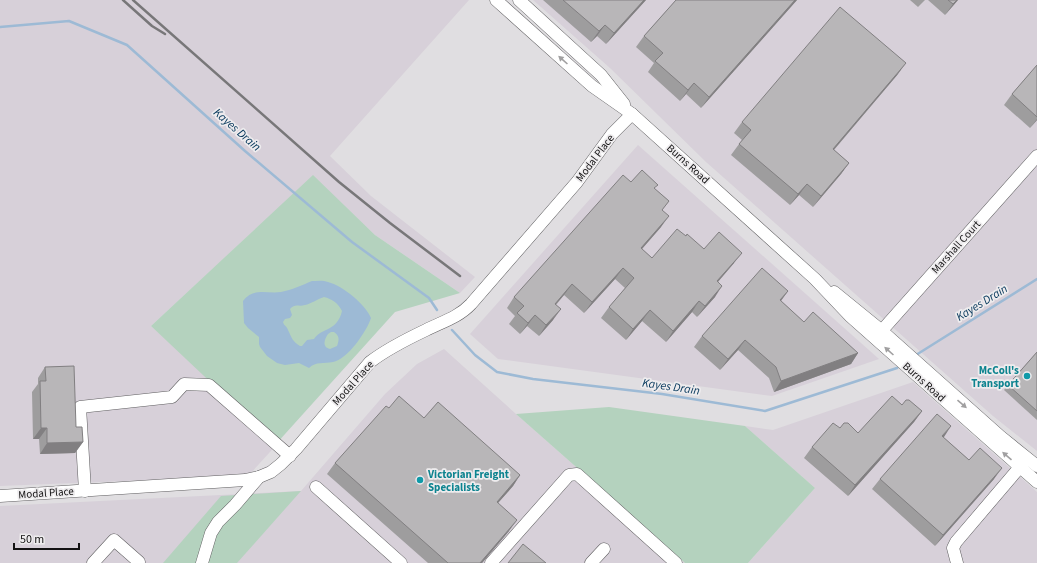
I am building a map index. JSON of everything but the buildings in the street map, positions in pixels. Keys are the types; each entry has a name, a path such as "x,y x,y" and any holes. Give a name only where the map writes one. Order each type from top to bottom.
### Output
{"street":[{"name":"Burns Road","path":"496,0 592,86 632,114 815,279 834,300 878,335 1024,463 1037,482"},
{"name":"Burns Road","path":"518,0 601,75 632,114"},
{"name":"Modal Place","path":"0,496 227,482 245,480 271,472 290,456 370,362 386,350 466,310 577,182 612,134 632,114"},
{"name":"Marshall Court","path":"878,335 1037,156"},
{"path":"85,491 80,407 172,398 184,384 209,385 290,456"},
{"name":"Burns Road","path":"1024,463 1037,466"},
{"path":"957,563 953,548 956,542 1024,463"},
{"path":"491,563 569,475 577,474 676,563"},
{"path":"202,563 210,533 258,477"},
{"path":"316,487 401,563"},
{"path":"93,563 114,540 139,562 138,563"},
{"path":"591,563 604,549"}],"shaded area":[{"path":"0,0 469,0 330,156 371,196 475,277 460,293 375,235 313,176 151,326 280,441 250,474 227,477 0,486"},
{"path":"533,0 1037,0 1037,451 993,416 706,162 610,68"},
{"path":"638,145 879,359 772,396 498,359 470,334"},
{"path":"444,349 685,563 0,563 0,506 301,491 385,394 417,364"},
{"path":"913,382 1037,492 1037,563 748,563 815,488 745,426 773,430"}],"green space":[{"path":"313,175 375,235 460,293 395,312 276,444 151,326"},
{"path":"609,407 745,426 815,488 748,563 685,563 516,414"},
{"path":"301,491 237,563 163,563 221,496"}],"water":[{"path":"312,281 324,281 334,284 347,291 364,307 368,313 371,318 369,324 350,351 338,360 317,364 309,368 299,363 285,365 277,363 267,356 260,347 259,337 244,323 243,301 251,294 260,292 281,292","holes":["324,297 332,300 339,306 342,311 340,318 333,326 317,335 314,339 307,340 302,346 300,346 292,339 283,322 292,315 290,309 293,306 303,306","334,332 339,340 337,346 330,349 327,348 324,343 328,334"]}],"waterway":[{"name":"Kayes Drain","path":"0,27 69,21 127,45 245,151 352,242 429,298 437,310"},
{"name":"Kayes Drain","path":"916,355 1037,279"},
{"name":"Kayes Drain","path":"452,330 475,355 497,372 533,379 662,394 765,411 897,368"}],"railway":[{"path":"123,0 152,26 165,34"},
{"path":"133,0 339,182 460,276"}],"place":[{"name":"McColl's Transport","path":"1027,376"},
{"name":"Victorian Freight Specialists","path":"420,480"}]}
